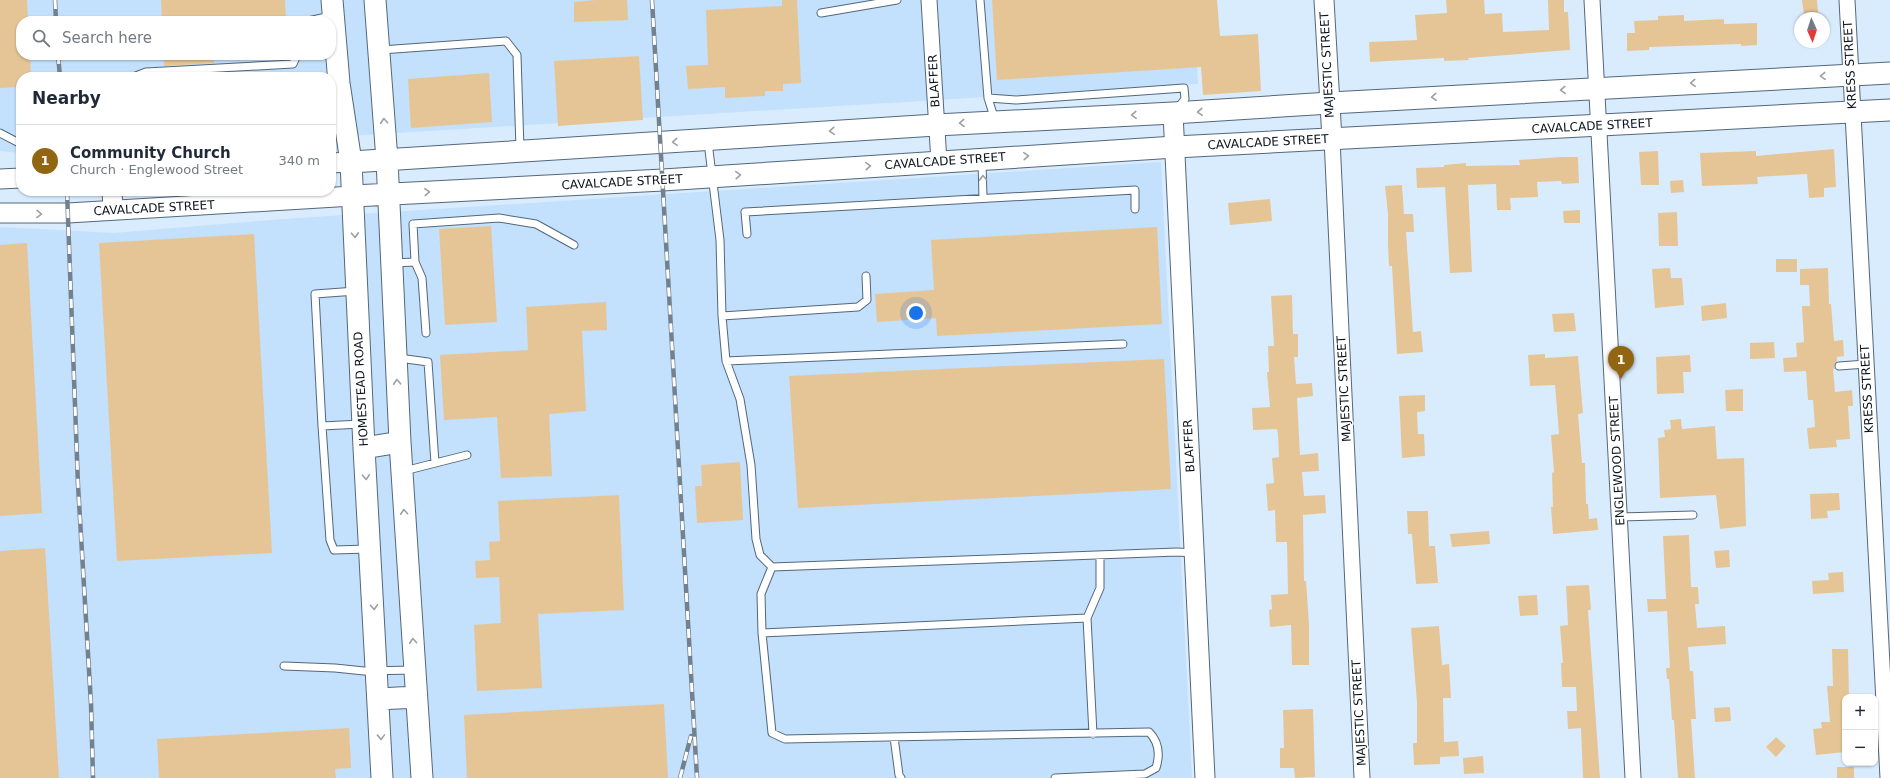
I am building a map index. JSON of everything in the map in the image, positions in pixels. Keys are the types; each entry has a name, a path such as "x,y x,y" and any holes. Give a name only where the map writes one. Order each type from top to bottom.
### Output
{"main road":[{"path":"375,0 387,160 400,442 422,778"},
{"name":"HOMESTEAD ROAD","path":"336,46 339,83 341,162 353,196 364,448 378,672 382,778"},
{"path":"341,162 936,125 1890,73"},
{"name":"CAVALCADE STREET","path":"353,196 711,176 1175,147 1890,110"},
{"path":"364,448 400,442"},
{"path":"379,699 416,697"}],"street":[{"name":"BLAFFER","path":"929,0 936,125 940,162"},
{"name":"MAJESTIC STREET","path":"1324,0 1332,139 1362,778"},
{"name":"ENGLEWOOD STREET","path":"1592,0 1634,778"},
{"name":"KRESS STREET","path":"1847,0 1888,778"},
{"name":"BLAFFER","path":"1173,113 1205,778"},
{"path":"0,178 16,178"},
{"path":"112,196 113,210"},
{"name":"CAVALCADE STREET","path":"0,213 48,214 353,196"}],"lane":[{"path":"821,13 896,0"},
{"path":"980,0 988,98 995,122"},
{"path":"318,16 333,8"},
{"path":"379,50 506,41 517,55 520,151"},
{"path":"146,72 293,64 294,60"},
{"path":"988,98 1016,100 1184,88 1184,99 1173,113"},
{"path":"0,133 16,141"},
{"path":"708,139 711,176 720,240 722,316 726,361 740,399 751,465 756,539 760,555 772,567 1194,553"},
{"path":"981,159 984,198"},
{"path":"747,234 746,212 1135,190 1135,210"},
{"path":"426,333 422,278 415,262 413,224 499,218 536,224 574,245"},
{"path":"391,263 415,262"},
{"path":"722,316 858,307 866,300 866,276"},
{"path":"357,291 315,294 330,540 334,550 370,549"},
{"path":"726,361 1123,344"},
{"path":"396,358 428,362 435,463"},
{"path":"1839,366 1866,364"},
{"path":"322,426 363,424"},
{"path":"402,472 467,455"},
{"path":"1620,517 1692,515"},
{"path":"1093,734 1087,618 1100,588 1100,555"},
{"path":"772,567 761,594 762,633 772,733 785,739 1149,732 1156,738 1159,758 1156,768 1145,774 1055,778"},
{"path":"762,633 1087,618"},
{"path":"284,666 378,672 414,670"},
{"path":"894,737 899,775 902,778"}],"shaded area":[{"path":"0,0 1193,0 1198,84 336,137 336,72 16,72 16,153 0,151"},
{"path":"1161,162 1192,778 0,778 0,227 114,233 283,219"}],"building":[{"path":"0,0 27,0 28,16 16,16 16,60 30,60 31,72 16,72 16,87 0,88"},
{"path":"161,0 285,0 286,16 162,16"},
{"path":"627,0 628,20 574,22 574,2"},
{"path":"782,0 797,0 801,83 783,84 783,91 765,91 765,96 725,98 725,87 688,89 686,66 708,65 706,10 782,6"},
{"path":"992,0 1217,0 1220,36 1258,34 1261,91 1203,95 1201,67 997,80"},
{"path":"1446,0 1484,0 1485,14 1502,13 1503,32 1549,30 1548,0 1564,0 1564,12 1568,12 1570,50 1468,58 1469,60 1444,61 1444,58 1370,62 1369,42 1417,40 1415,15 1447,13"},
{"path":"1802,0 1817,0 1818,12 1804,12"},
{"path":"1684,15 1684,21 1724,19 1724,24 1757,23 1757,45 1741,46 1741,44 1649,47 1649,50 1627,51 1627,33 1635,33 1634,21 1658,20 1658,16"},
{"path":"639,56 643,120 558,126 554,61"},
{"path":"164,60 214,60 214,63 164,66"},
{"path":"489,73 492,122 411,128 408,79"},
{"path":"1834,149 1836,187 1824,188 1824,197 1809,198 1807,174 1757,177 1758,184 1702,186 1700,153 1756,151 1756,156"},
{"path":"1658,151 1659,185 1641,185 1639,152"},
{"path":"1578,157 1579,183 1562,184 1561,181 1537,182 1538,197 1510,198 1511,210 1497,210 1496,184 1468,185 1472,272 1450,273 1445,187 1417,188 1416,168 1444,167 1444,165 1466,163 1466,166 1520,165 1519,160"},
{"path":"1683,180 1684,192 1671,193 1670,181"},
{"path":"1402,185 1404,214 1413,214 1414,232 1406,232 1413,332 1421,331 1423,352 1397,354 1392,266 1389,266 1388,214 1385,186"},
{"path":"1270,199 1272,221 1230,225 1228,203"},
{"path":"1580,210 1580,223 1564,223 1563,211"},
{"path":"1677,212 1678,246 1659,246 1658,213"},
{"path":"491,226 497,322 445,325 439,229"},
{"path":"1157,227 1162,324 937,336 936,318 877,322 875,294 934,290 931,240"},
{"path":"254,234 272,553 117,561 99,243"},
{"path":"27,243 42,513 0,516 0,245"},
{"path":"1776,259 1797,259 1797,272 1776,272"},
{"path":"1670,268 1671,278 1682,278 1684,305 1655,308 1652,269"},
{"path":"1828,268 1829,304 1831,304 1834,341 1843,340 1844,356 1837,357 1837,362 1834,366 1835,369 1833,369 1835,392 1852,390 1853,406 1848,406 1850,439 1836,440 1837,447 1809,449 1807,428 1815,427 1813,400 1808,400 1806,371 1784,372 1783,358 1797,357 1796,343 1804,342 1802,306 1810,306 1809,285 1800,285 1800,269"},
{"path":"1292,295 1293,334 1298,334 1298,357 1294,357 1296,384 1312,383 1313,396 1297,398 1300,455 1318,453 1319,471 1302,472 1304,496 1325,495 1326,513 1303,515 1304,581 1306,581 1309,624 1309,665 1292,665 1291,625 1270,627 1269,610 1272,609 1271,595 1288,594 1287,542 1276,542 1275,510 1268,511 1266,484 1274,483 1272,458 1279,457 1278,434 1277,429 1253,430 1252,408 1270,407 1267,372 1269,372 1268,346 1274,346 1271,296"},
{"path":"606,302 607,330 582,331 586,411 549,414 552,476 501,478 497,417 444,420 440,355 528,350 526,307"},
{"path":"1726,303 1727,318 1702,321 1701,306"},
{"path":"1574,313 1576,331 1554,332 1552,314"},
{"path":"1774,342 1775,358 1750,359 1750,343"},
{"path":"1545,354 1545,358 1578,356 1583,413 1578,414 1582,463 1585,463 1586,504 1588,504 1589,519 1597,518 1598,530 1553,534 1551,507 1553,507 1552,473 1554,472 1551,435 1559,434 1555,385 1530,386 1528,355"},
{"path":"1690,355 1691,372 1683,372 1684,393 1657,394 1656,357"},
{"path":"1164,359 1171,489 798,508 789,376"},
{"path":"1743,389 1743,411 1726,411 1725,390"},
{"path":"1425,395 1425,411 1417,412 1418,434 1424,434 1425,456 1402,458 1399,396"},
{"path":"1681,419 1682,429 1715,426 1717,459 1744,458 1746,526 1720,529 1716,495 1660,498 1658,438 1665,437 1664,430 1671,429 1670,420"},
{"path":"740,462 743,520 697,523 695,486 702,486 701,465"},
{"path":"1839,493 1840,510 1827,511 1828,518 1811,519 1810,494"},
{"path":"619,495 624,610 538,614 542,688 477,691 474,625 501,623 499,577 476,578 475,561 490,560 489,542 500,541 498,501"},
{"path":"1407,511 1428,511 1429,546 1435,546 1438,583 1416,584 1412,534 1408,534"},
{"path":"1489,531 1490,544 1452,547 1450,534"},
{"path":"1689,535 1691,587 1698,587 1699,604 1695,604 1697,628 1725,626 1726,644 1688,647 1690,671 1693,671 1696,719 1691,719 1695,778 1678,778 1674,720 1672,720 1669,679 1667,679 1666,668 1670,668 1667,611 1648,612 1647,599 1666,599 1663,536"},
{"path":"45,548 59,778 0,778 0,551"},
{"path":"1729,550 1730,567 1716,568 1714,551"},
{"path":"1843,572 1844,592 1813,594 1812,581 1829,580 1828,573"},
{"path":"1589,585 1591,610 1588,610 1600,778 1583,778 1581,728 1568,729 1567,711 1577,711 1576,687 1562,687 1561,663 1563,663 1560,626 1568,625 1566,586"},
{"path":"1537,595 1538,615 1520,616 1518,596"},
{"path":"1439,626 1442,665 1449,664 1451,698 1443,698 1444,742 1458,741 1459,756 1440,757 1440,764 1414,765 1413,743 1417,743 1417,703 1411,628"},
{"path":"1832,649 1848,649 1849,694 1842,694 1842,752 1816,755 1813,729 1822,728 1821,722 1830,722 1827,686 1833,686"},
{"path":"664,704 668,778 467,778 464,715"},
{"path":"1730,707 1731,721 1715,722 1714,708"},
{"path":"1313,709 1315,777 1295,778 1294,768 1280,768 1280,748 1284,748 1283,710"},
{"path":"349,728 351,768 335,769 336,778 159,778 157,739"},
{"path":"1776,737 1786,746 1776,757 1766,747"},
{"path":"1483,756 1484,773 1464,774 1463,758"},
{"path":"1837,767 1854,767 1854,778 1837,778"}],"railway":[{"path":"55,0 56,16"},
{"path":"652,0 697,778"},
{"path":"58,60 60,72"},
{"path":"67,196 78,485 91,704 93,778"},
{"path":"680,778 691,736"}],"place":[{"name":"Community Church","path":"1621,379"}]}
